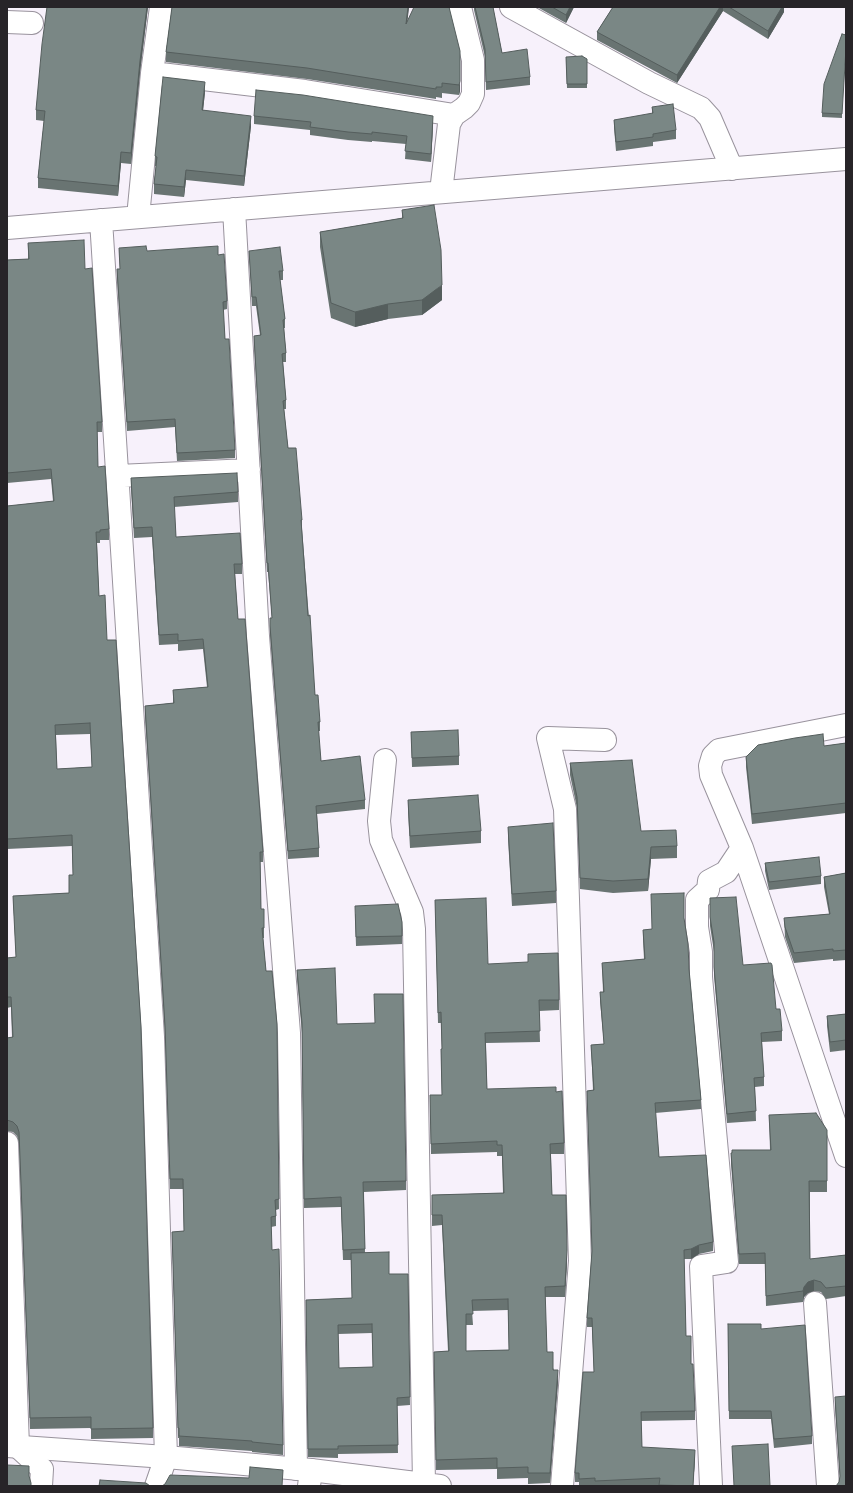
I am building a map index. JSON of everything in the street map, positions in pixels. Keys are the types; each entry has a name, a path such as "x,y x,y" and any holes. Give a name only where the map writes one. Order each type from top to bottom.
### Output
{"street":[{"path":"138,217 152,73 161,7"},
{"path":"441,192 449,124 454,115 469,103 473,94 473,60 460,7"},
{"path":"511,7 649,83 701,108 710,118 732,169"},
{"path":"7,22 32,23"},
{"path":"152,73 304,91 454,115"},
{"path":"7,228 846,159"},
{"path":"234,209 258,636 289,1033 305,1475"},
{"path":"102,220 153,1037 166,1457 156,1486"},
{"path":"118,476 249,470"},
{"path":"846,725 719,750 713,756 710,766 711,775 742,848 846,1156"},
{"path":"562,1486 580,1261 565,810 548,738 604,740"},
{"path":"13,1446 166,1457 305,1475 432,1485 414,929 412,912 381,840 379,821 384,760"},
{"path":"711,1486 701,1266 727,1262 701,977 701,952 697,927 697,900 708,890 709,881 726,872 742,848"},
{"path":"7,1143 13,1446"},
{"path":"815,1303 828,1486"},
{"path":"13,1446 42,1469 41,1486"}],"building":[{"path":"47,7 147,7 131,153 121,152 118,186 38,178 45,111 36,110"},
{"path":"172,7 408,7 406,24 414,7 449,7 460,51 459,85 442,83 442,87 436,87 436,89 307,68 166,52"},
{"path":"475,7 493,7 502,53 527,49 530,77 486,82 485,49"},
{"path":"552,7 570,7 566,15"},
{"path":"613,7 720,7 677,75 597,32"},
{"path":"729,7 782,7 768,31"},
{"path":"842,34 846,35 846,48 842,114 822,113 824,84"},
{"path":"582,56 587,59 587,84 567,84 566,57"},
{"path":"163,77 205,82 202,110 251,116 244,176 186,170 184,187 154,184 157,157 155,156"},
{"path":"256,90 303,95 433,116 431,154 405,151 407,136 372,132 372,134 348,132 310,127 311,122 254,116"},
{"path":"673,104 676,130 653,134 653,137 616,142 614,120 653,113 652,107"},
{"path":"434,205 441,250 442,285 422,300 388,304 355,312 331,303 320,232 403,218 402,210"},
{"path":"84,240 85,269 92,268 102,422 97,422 98,467 105,466 109,529 96,532 99,596 105,595 107,640 116,640 141,1027 153,1428 91,1429 91,1417 30,1418 19,1132 17,1126 13,1122 7,1120 7,1038 13,1037 11,997 7,997 7,958 16,957 13,896 69,893 69,875 73,875 72,835 7,839 7,506 54,501 51,469 7,473 7,260 29,259 28,243","holes":["90,723 92,767 57,769 55,725"]},
{"path":"146,246 147,251 218,246 218,255 224,254 227,301 223,302 225,339 229,339 235,450 177,453 175,419 127,422 117,269 120,269 119,248"},
{"path":"280,247 283,271 279,271 285,319 283,320 286,353 282,354 286,400 283,401 288,448 296,448 315,695 318,695 320,722 318,722 321,761 360,756 365,800 316,806 319,848 288,851 270,626 270,618 272,618 267,563 254,336 261,335 256,297 252,297 249,251"},
{"path":"237,473 238,492 174,497 176,537 240,533 242,564 234,564 238,619 245,619 263,852 260,852 261,909 264,909 264,928 262,928 266,971 272,971 277,1024 279,1199 275,1200 276,1216 271,1217 272,1250 279,1249 283,1445 252,1441 179,1436 172,1232 184,1231 183,1179 170,1179 165,1026 145,706 174,703 173,690 208,687 203,639 178,641 178,634 159,635 152,527 134,528 131,478"},
{"path":"458,730 459,756 412,758 411,732"},
{"path":"823,734 824,746 846,743 846,803 752,814 746,757 758,745"},
{"path":"632,760 641,831 676,830 677,846 651,847 648,879 613,881 580,878 577,797 570,763"},
{"path":"478,795 481,831 410,836 408,800"},
{"path":"553,823 556,891 512,894 508,827"},
{"path":"819,857 821,876 769,882 765,863"},
{"path":"846,873 846,950 833,951 833,949 794,953 785,927 784,918 830,914 824,877"},
{"path":"684,893 684,918 688,944 701,1100 655,1103 659,1157 706,1155 713,1242 684,1250 686,1336 691,1336 691,1364 693,1364 695,1411 641,1412 642,1447 695,1450 693,1486 659,1485 660,1478 595,1481 595,1478 579,1479 579,1473 575,1473 583,1372 594,1372 592,1318 587,1318 592,1251 587,1091 594,1090 591,1045 604,1044 600,992 604,992 602,963 645,959 643,930 652,929 651,894"},
{"path":"736,897 743,965 771,963 776,1009 780,1009 782,1031 761,1033 764,1077 754,1078 756,1111 727,1114 714,967 714,942 710,917 710,898"},
{"path":"486,898 488,964 528,962 528,954 558,953 559,1000 539,1000 540,1031 485,1033 487,1089 556,1087 556,1092 562,1091 564,1143 550,1144 552,1195 566,1195 567,1250 565,1286 545,1287 547,1352 553,1352 553,1370 558,1370 550,1473 528,1473 528,1467 497,1468 497,1458 436,1460 434,1352 449,1351 442,1215 432,1215 432,1195 504,1193 502,1145 497,1145 497,1141 431,1144 430,1095 442,1095 441,1012 438,1013 435,900","holes":["508,1299 509,1350 466,1351 466,1314 473,1314 472,1300"]},
{"path":"398,904 402,922 402,936 356,937 355,906"},
{"path":"335,968 337,1024 375,1023 374,994 403,994 406,1181 363,1182 365,1249 343,1250 341,1197 304,1199 302,1023 297,970"},
{"path":"846,1014 846,1040 830,1042 827,1016"},
{"path":"816,1113 827,1130 827,1181 809,1181 810,1259 846,1255 846,1286 826,1288 821,1282 814,1280 808,1282 803,1291 766,1296 765,1253 739,1254 731,1153 732,1150 771,1150 769,1115"},
{"path":"389,1252 389,1274 408,1274 410,1397 397,1398 398,1445 338,1446 338,1449 308,1449 306,1300 352,1298 351,1253","holes":["372,1324 373,1367 339,1368 338,1325"]},
{"path":"728,1324 761,1324 761,1329 805,1325 812,1436 774,1439 771,1411 729,1411"},
{"path":"846,1396 846,1486 836,1486 839,1482 840,1476 835,1397"},
{"path":"768,1444 770,1486 734,1486 732,1446"},
{"path":"7,1465 29,1466 31,1486 7,1486"},
{"path":"250,1467 283,1470 282,1486 162,1486 165,1484 170,1475 249,1478"},
{"path":"100,1480 146,1483 150,1486 99,1486"}]}
